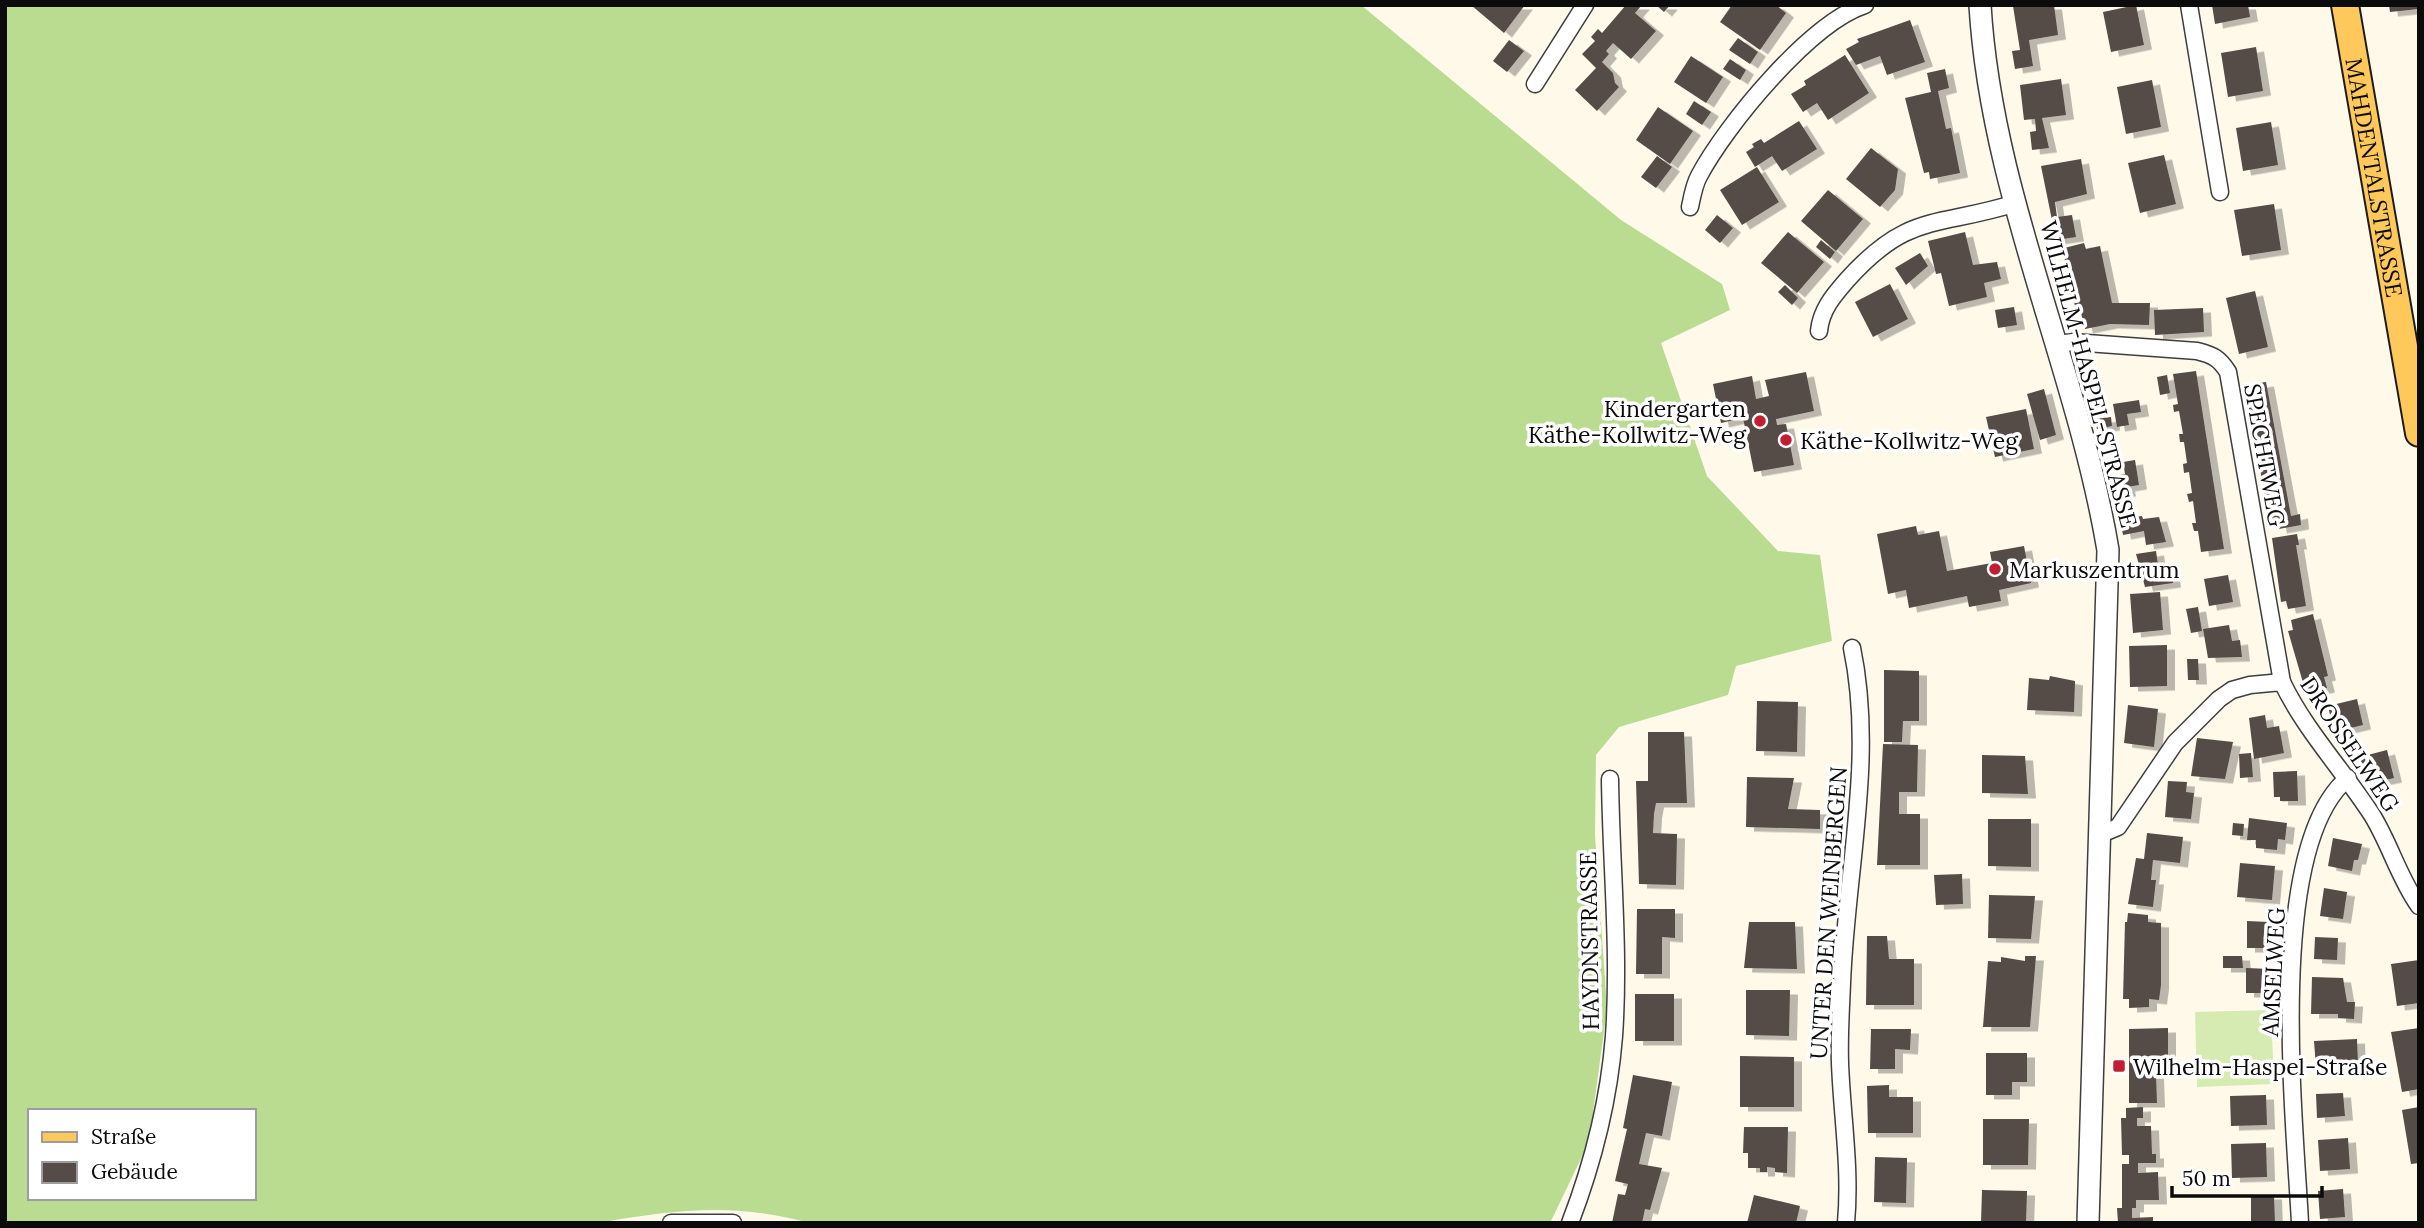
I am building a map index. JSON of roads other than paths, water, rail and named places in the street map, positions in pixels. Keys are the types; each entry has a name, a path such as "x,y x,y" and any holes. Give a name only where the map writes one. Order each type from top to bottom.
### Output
{"main road":[{"name":"MAHDENTALSTRASSE","path":"2344,5 2419,433"}],"street":[{"path":"1535,84 1585,5"},
{"path":"1690,207 1698,178 1728,133 1777,73 1830,25 1866,5"},
{"name":"WILHELM-HASPEL-STRASSE","path":"1980,5 1989,97 2016,203 2058,344 2108,550 2088,1223"},
{"path":"2189,5 2220,192"},
{"path":"1819,331 1820,316 1837,292 1886,242 1925,223 2016,203"},
{"name":"SPECHTWEG","path":"2058,344 2073,342 2197,351 2216,356 2222,362 2228,372 2282,682"},
{"name":"UNTER DEN WEINBERGEN","path":"1846,1223 1849,1170 1840,1062 1842,980 1860,762 1861,705 1852,648"},
{"name":"DROSSELWEG","path":"2099,835 2107,835 2118,827 2175,743 2218,699 2232,690 2282,682 2294,706 2348,778 2378,826 2419,906"},
{"name":"AMSELWEG","path":"2300,1223 2291,1006 2296,920 2314,831 2332,796 2348,778"},
{"name":"HAYDNSTRASSE","path":"1570,1223 1592,1161 1607,1097 1614,1038 1616,990 1609,779"},
{"path":"671,1223 733,1223"}],"place":[{"name":"Kindergarten Käthe-Kollwitz-Weg","path":"1760,421"},
{"name":"Käthe-Kollwitz-Weg","path":"1786,440"},
{"name":"Markuszentrum","path":"1995,569"},
{"name":"Wilhelm-Haspel-Straße","path":"2119,1066"}]}
